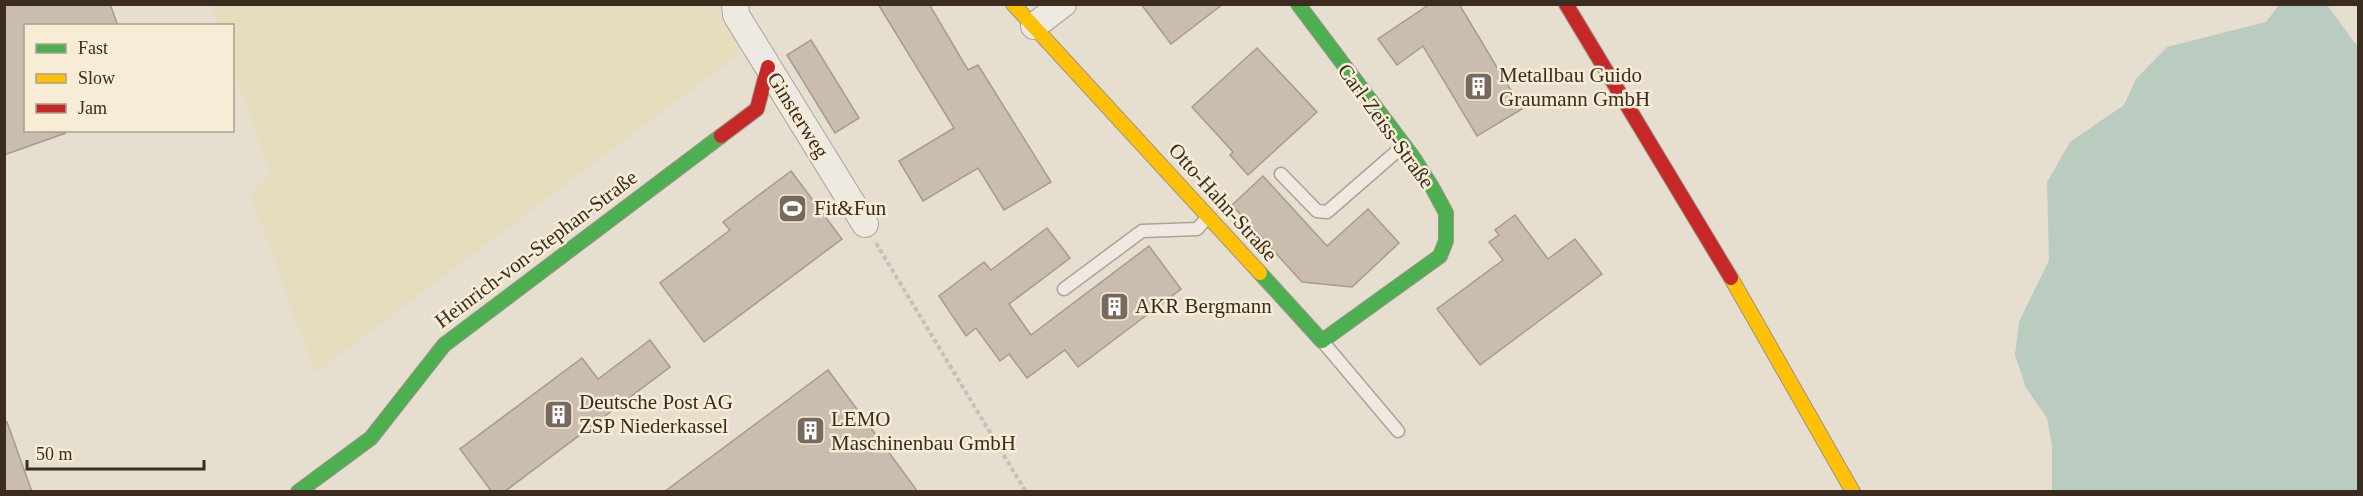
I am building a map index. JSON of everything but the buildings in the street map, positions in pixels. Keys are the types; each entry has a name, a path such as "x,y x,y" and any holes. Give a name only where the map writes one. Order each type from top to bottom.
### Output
{"street":[{"name":"Ginsterweg","path":"735,4 736,15 865,224"},
{"name":"Otto-Hahn-Straße","path":"1013,4 1322,341"},
{"path":"1034,26 1063,4"},
{"name":"Carl-Zeiss-Straße","path":"1298,4 1404,146 1446,213 1446,241 1440,255 1322,341"},
{"path":"1566,4 1696,217 1853,492"},
{"name":"Heinrich-von-Stephan-Straße","path":"298,492 371,438 444,345 757,109 768,67"}],"lane":[{"path":"1281,174 1317,211 1327,212 1404,146"},
{"path":"1064,289 1142,231 1197,229 1208,217"},
{"name":"Otto-Hahn-Straße","path":"1322,341 1398,431"}],"path":[{"path":"865,224 1026,492"}],"shaded area":[{"path":"210,5 715,5 741,53 315,373 250,193 271,175 234,71 234,24 217,24"},
{"path":"2279,5 2327,5 2358,47 2358,491 2052,491 2052,445 2047,418 2026,388 2015,355 2019,322 2049,260 2047,182 2070,142 2124,105 2136,79 2167,47 2266,22"}],"traffic: fast":[{"path":"1260,273 1322,341 1440,256 1446,241 1446,213 1432,187 1413,157 1298,4"},
{"path":"298,492 371,438 444,345 721,136"}],"traffic: slow":[{"path":"1013,4 1260,273"},
{"path":"1731,278 1853,492"}],"traffic: jam":[{"path":"1566,4 1731,278"},
{"path":"721,136 757,109 768,67"}],"place":[{"name":"Metallbau Guido Graumann GmbH","path":"1478,87"},
{"name":"Fit&Fun","path":"793,208"},
{"name":"AKR Bergmann","path":"1114,306"},
{"name":"Deutsche Post AG ZSP Niederkassel","path":"558,414"},
{"name":"LEMO Maschinenbau GmbH","path":"810,431"}]}
